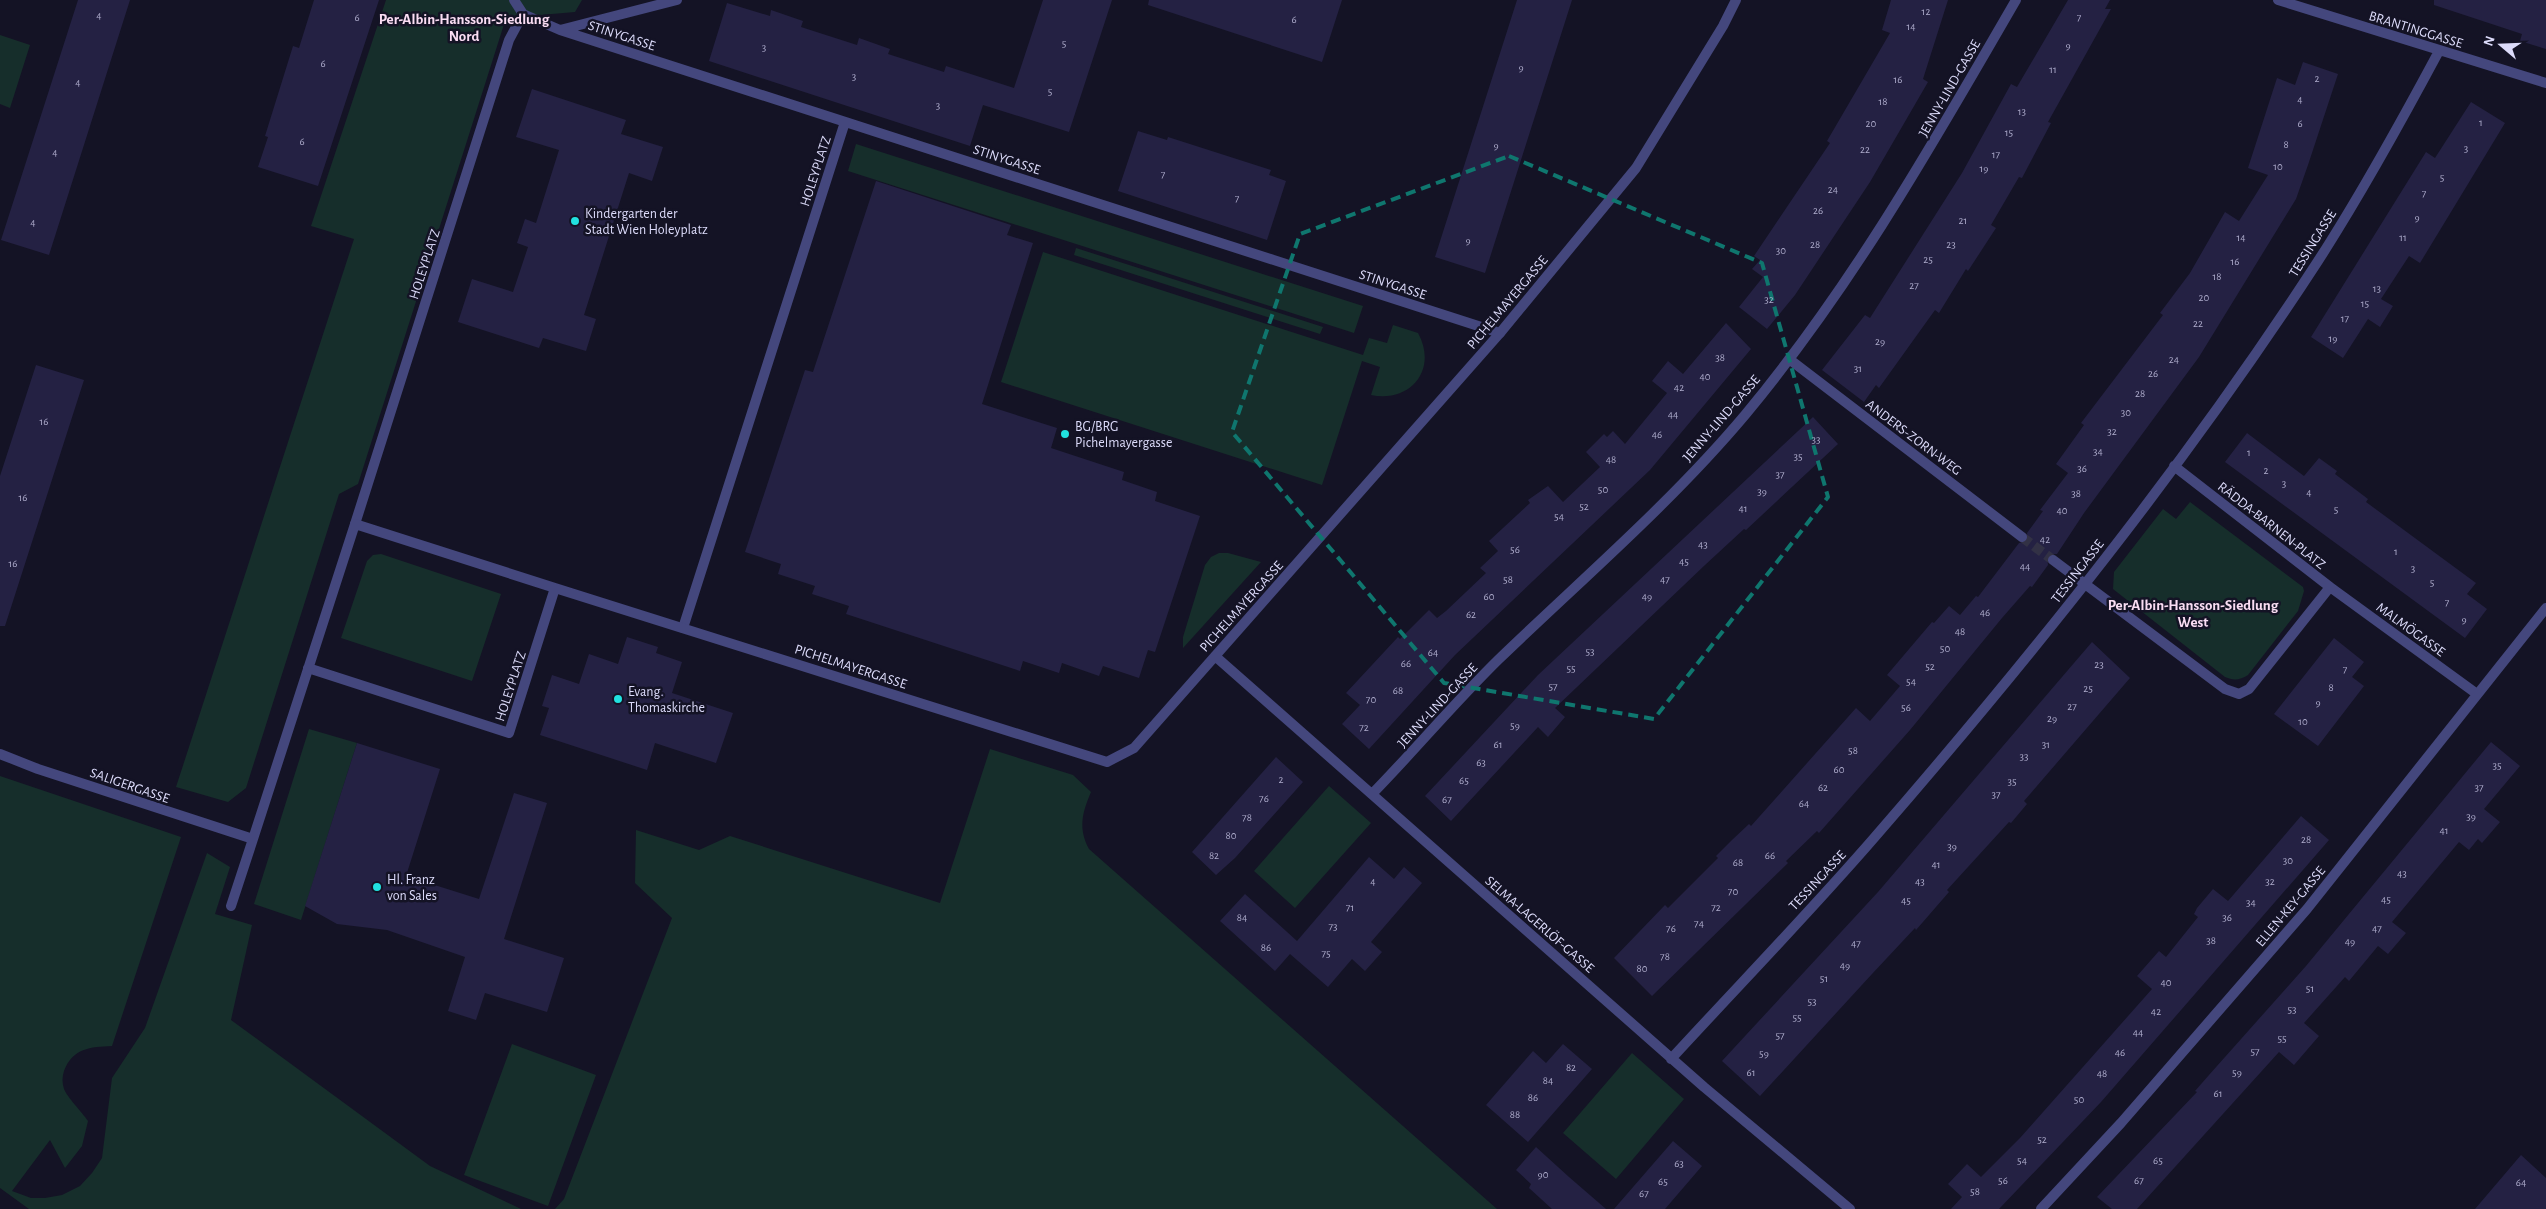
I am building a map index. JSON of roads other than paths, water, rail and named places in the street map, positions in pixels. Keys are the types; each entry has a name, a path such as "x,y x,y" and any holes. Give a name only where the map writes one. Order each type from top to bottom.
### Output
{"street":[{"path":"514,0 523,14"},
{"path":"560,30 676,0"},
{"name":"PICHELMAYERGASSE","path":"556,588 1107,762 1134,748 1500,333 1636,168 1723,26 1736,0"},
{"name":"JENNY-LIND-GASSE","path":"1372,794 1497,662 1687,478 1744,416 1789,359 1862,258 1918,170 2016,0"},
{"name":"BRANTINGGASSE","path":"2278,0 2546,83"},
{"name":"STINYGASSE","path":"523,14 560,30 1500,333"},
{"name":"HOLEYPLATZ","path":"523,14 509,40 308,668 509,733 556,588"},
{"name":"TESSINGASSE","path":"1672,1059 1874,839 2086,584 2250,363 2319,259 2402,120 2439,50"},
{"name":"HOLEYPLATZ","path":"683,628 845,122"},
{"name":"ANDERS-ZORN-WEG","path":"1789,359 2022,538"},
{"name":"RÄDDA-BARNEN-PLATZ","path":"2086,584 2225,689 2235,694 2244,693 2257,680 2330,587 2174,466"},
{"path":"355,524 556,588"},
{"path":"2052,560 2086,584"},
{"name":"MALMÖGASSE","path":"2330,587 2477,694"},
{"name":"ELLEN-KEY-GASSE","path":"2041,1209 2121,1123 2307,909 2546,608"},
{"name":"SELMA-LAGERLÖF-GASSE","path":"1215,656 1672,1059 1850,1209"},
{"path":"231,906 308,668"},
{"name":"SALIGERGASSE","path":"0,754 38,769 253,840"}],"tunnel":[{"path":"2022,537 2053,560"}],"place":[{"name":"Kindergarten der Stadt Wien Holeyplatz","path":"575,221"},
{"name":"BG/BRG Pichelmayergasse","path":"1065,434"},
{"name":"Evang. Thomaskirche","path":"618,699"},
{"name":"Hl. Franz von Sales","path":"377,887"}],"district":[{"name":"Per-Albin-Hansson-Siedlung Nord","path":"464,28"},
{"name":"Per-Albin-Hansson-Siedlung West","path":"2193,614"}]}
